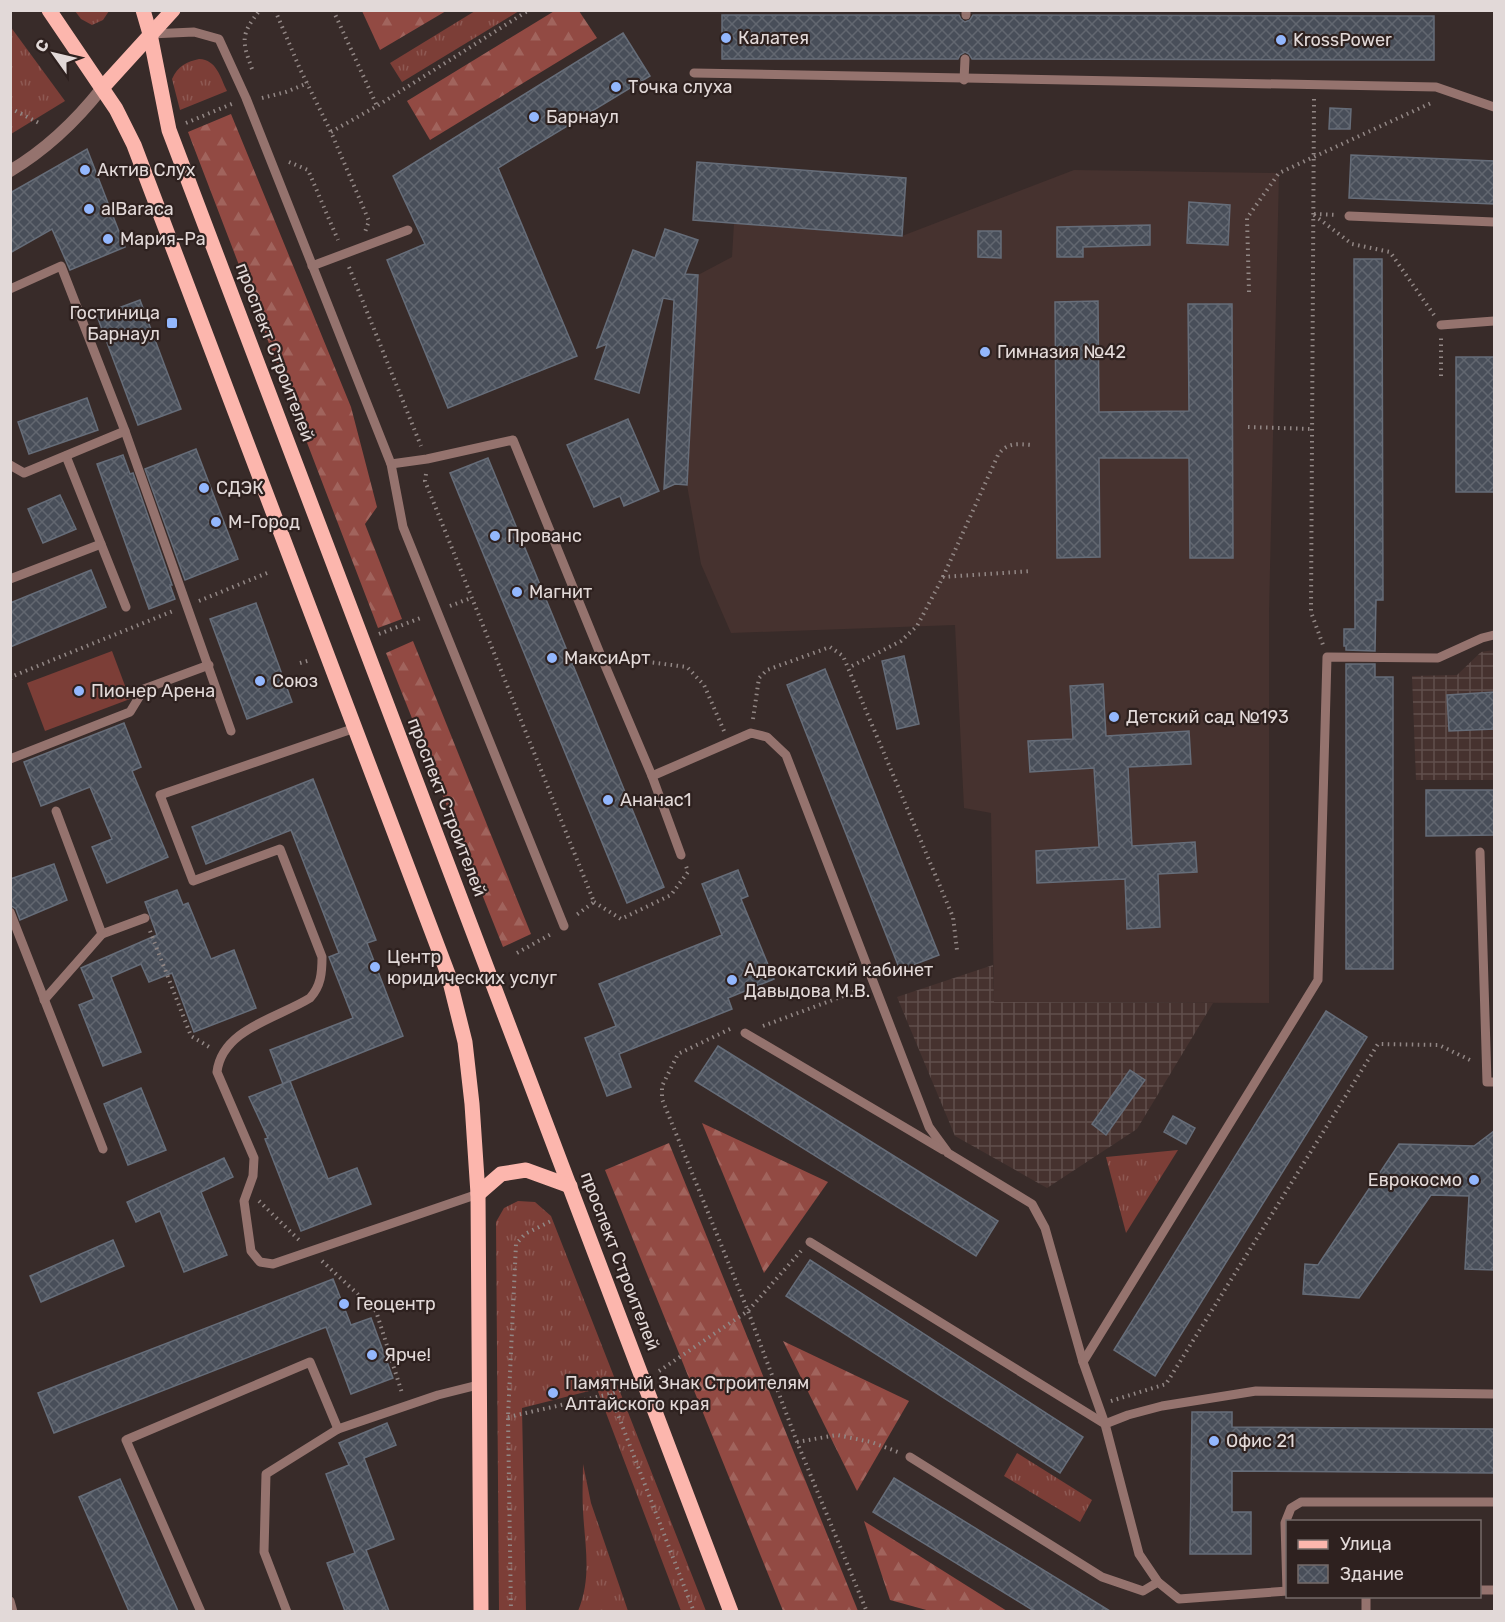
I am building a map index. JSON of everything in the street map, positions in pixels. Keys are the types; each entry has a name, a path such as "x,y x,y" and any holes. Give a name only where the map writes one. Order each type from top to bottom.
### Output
{"main road":[{"path":"49,10 116,109 134,145 448,974 465,1042 478,1194 481,1611"},
{"name":"проспект Строителей","path":"143,10 169,130 731,1611"},
{"path":"102,88 173,10"},
{"path":"478,1194 501,1174 526,1170 570,1186"}],"street":[{"path":"10,171 56,140 102,88"}],"lane":[{"path":"150,34 194,32 219,39 246,98 391,464 403,527 564,926"},
{"path":"964,80 965,59"},
{"path":"694,74 1436,87 1494,107"},
{"path":"1349,216 1494,222"},
{"path":"312,266 408,230"},
{"path":"10,289 61,266 125,431 231,731"},
{"path":"1441,325 1494,321"},
{"path":"10,465 24,473 125,431"},
{"path":"391,464 427,459 513,440 652,776 681,855"},
{"path":"66,456 126,607"},
{"path":"10,579 101,544"},
{"path":"1083,1362 1318,980 1327,657 1438,658 1494,635"},
{"path":"10,759 130,712 144,689 209,666"},
{"path":"355,728 160,795 193,881 280,849 321,957 322,970 318,989 310,998 243,1033 227,1046 219,1060 217,1072 254,1158 253,1176 244,1201 251,1251 261,1262 273,1264 478,1194"},
{"path":"652,776 751,733 766,737 786,755 929,1127 948,1153"},
{"path":"56,811 102,934"},
{"path":"1480,852 1486,1068 1487,1082 1494,1082"},
{"path":"10,912 103,1149"},
{"path":"44,1000 102,934 145,918"},
{"path":"745,1033 1032,1204 1045,1228 1083,1362 1105,1424 1139,1554 1158,1582 1179,1599 1286,1591"},
{"path":"810,1242 1105,1424"},
{"path":"201,1611 126,1440 310,1362 338,1429"},
{"path":"286,1611 264,1552 266,1474 338,1429 438,1395 478,1385"},
{"path":"1105,1424 1162,1406 1256,1391 1494,1394"},
{"path":"910,1457 1102,1577 1143,1591 1158,1582"},
{"path":"1286,1520 1291,1508 1300,1502 1494,1502"},
{"path":"1286,1520 1286,1557"},
{"path":"10,1601 14,1611"}],"path":[{"path":"275,10 369,221 361,240"},
{"path":"333,10 377,106"},
{"path":"331,132 377,106 529,10"},
{"path":"262,98 308,83"},
{"path":"1249,292 1247,218 1279,173 1432,102"},
{"path":"1314,106 1311,612 1327,657"},
{"path":"10,108 39,123"},
{"path":"1313,214 1349,216"},
{"path":"1313,214 1352,244 1390,252 1441,325 1441,376"},
{"path":"1248,427 1312,429"},
{"path":"852,666 901,641 916,627 943,577 1004,447 1011,444 1032,445"},
{"path":"943,577 1032,571"},
{"path":"10,679 267,573"},
{"path":"438,611 471,598"},
{"path":"380,634 405,624"},
{"path":"751,733 759,678 767,670 830,647 843,656 953,918 957,950"},
{"path":"601,656 687,667 704,685 730,742"},
{"path":"594,902 621,919 671,895 688,872 681,855"},
{"path":"145,918 191,1036 222,1055"},
{"path":"517,953 545,938"},
{"path":"1098,1405 1166,1384 1378,1044 1439,1045 1486,1068"},
{"path":"662,1100 748,1311 797,1442 867,1611"},
{"path":"248,1191 376,1311 406,1406"},
{"path":"511,1611 508,1418 516,1244 525,1234 551,1221"},
{"path":"508,1418 610,1394 645,1380 748,1311 810,1242"},
{"path":"610,1394 694,1611"},
{"path":"797,1442 837,1435 871,1442 910,1457"}],"shaded area":[{"name":"Гимназия №42","path":"1074,170 1279,173 1269,613 1269,1003 994,1002 991,813 964,808 955,625 731,633 701,564 687,485 698,275 732,257 734,223 902,236"},
{"path":"1494,650 1494,780 1416,780 1412,676 1457,675 1481,652"},
{"path":"993,965 994,1002 1213,1003 1137,1129 1047,1188 955,1136 897,997"}],"green space":[{"path":"556,10 579,11 597,38 430,140 407,101"},
{"path":"75,11 109,11 103,20 92,25 81,19"},
{"path":"362,11 446,11 380,50"},
{"path":"475,11 519,11 402,82 390,63"},
{"path":"10,26 65,101 11,134 10,134"},
{"path":"199,59 210,62 214,66 227,91 180,110 172,79 183,65"},
{"path":"231,114 351,407 377,507 365,524 402,619 378,628 188,132"},
{"path":"413,641 531,934 503,947 386,653"},
{"name":"Пионер Арена","path":"112,651 130,699 45,731 27,683"},
{"path":"702,1123 828,1182 764,1273"},
{"path":"669,1143 858,1611 783,1611 605,1170"},
{"path":"1178,1150 1126,1233 1106,1157"},
{"path":"518,1201 535,1202 551,1216 706,1611 681,1611 597,1389 522,1408 526,1611 499,1611 496,1222 504,1208"},
{"path":"783,1341 909,1401 857,1491"},
{"path":"1017,1453 1092,1500 1080,1522 1004,1476"},
{"path":"583,1464 591,1503 628,1611 578,1611 586,1574"},
{"path":"864,1521 1007,1611 930,1611 890,1600"}],"building":[{"path":"722,15 959,15 965,22 973,15 1434,16 1434,60 972,59 965,52 958,59 722,59"},
{"path":"623,33 650,76 498,168 577,356 448,408 387,260 425,244 393,176"},
{"path":"1330,108 1351,109 1350,129 1329,129"},
{"path":"87,149 125,247 70,270 52,229 10,253 10,193"},
{"path":"1351,155 1494,161 1494,204 1349,198"},
{"path":"697,162 906,178 902,236 693,220"},
{"path":"1189,202 1230,205 1228,245 1187,243"},
{"path":"1150,225 1150,245 1083,247 1083,257 1057,257 1057,227"},
{"path":"665,229 698,240 685,274 698,275 687,485 675,484 664,489 674,300 663,298 639,393 595,379 607,344 597,348 633,250 655,258"},
{"path":"978,231 1001,231 1001,258 978,257"},
{"path":"1354,259 1382,259 1383,600 1376,600 1375,651 1346,650 1344,646 1344,629 1355,629"},
{"path":"140,300 181,409 138,425 97,316"},
{"path":"1098,301 1099,412 1189,411 1188,304 1232,304 1233,558 1190,558 1189,458 1099,458 1100,557 1057,558 1055,302"},
{"path":"1456,357 1494,357 1494,492 1456,492"},
{"path":"87,398 98,430 29,454 18,422"},
{"path":"628,419 659,491 624,506 620,496 594,507 567,445"},
{"path":"196,449 238,559 185,580 145,469"},
{"path":"123,455 130,474 133,473 175,599 149,609 97,464"},
{"path":"488,458 664,887 627,903 450,473"},
{"path":"60,495 76,529 43,543 28,509"},
{"path":"91,570 106,607 10,647 10,603"},
{"path":"256,603 292,702 247,719 210,619"},
{"path":"904,656 919,724 897,729 882,661"},
{"path":"1346,664 1375,664 1375,677 1393,677 1393,969 1346,969"},
{"path":"825,669 939,955 900,970 787,685"},
{"path":"1103,684 1106,736 1189,731 1191,764 1128,767 1132,846 1195,842 1197,872 1158,874 1160,927 1127,929 1125,879 1037,883 1036,851 1099,847 1094,768 1030,772 1028,741 1073,739 1070,686"},
{"path":"1494,692 1494,729 1449,731 1447,695"},
{"path":"124,723 141,767 132,771 168,857 107,883 92,847 112,839 90,787 41,806 24,762"},
{"path":"313,779 376,940 367,943 403,1036 283,1084 270,1050 353,1018 329,957 339,953 291,830 206,864 192,827"},
{"path":"1426,790 1494,790 1494,835 1426,836"},
{"path":"54,864 67,900 20,920 16,909 10,905 10,879"},
{"path":"738,870 748,896 741,899 774,979 728,998 732,1009 619,1054 631,1087 607,1096 585,1038 616,1026 599,984 722,935 702,884"},
{"path":"177,890 183,905 188,903 211,959 234,950 256,1008 194,1032 172,973 149,982 141,964 111,977 141,1052 103,1066 79,1005 94,999 81,968 157,935 145,902"},
{"path":"1326,1011 1367,1037 1155,1376 1114,1350"},
{"path":"718,1046 998,1221 976,1256 695,1081"},
{"path":"1130,1070 1145,1080 1106,1135 1092,1124"},
{"path":"290,1081 328,1179 357,1168 371,1204 301,1231 265,1139 268,1138 249,1097"},
{"path":"141,1088 166,1150 128,1165 104,1104"},
{"path":"1173,1116 1195,1128 1186,1144 1164,1132"},
{"path":"1494,1131 1494,1270 1465,1269 1469,1196 1431,1195 1359,1298 1303,1294 1305,1264 1318,1265 1399,1144 1474,1146"},
{"path":"224,1158 233,1177 201,1192 227,1255 184,1272 160,1211 136,1222 127,1202"},
{"path":"113,1240 124,1266 41,1302 30,1276"},
{"path":"810,1260 1083,1437 1060,1473 786,1296"},
{"path":"333,1279 351,1325 371,1318 393,1378 351,1394 326,1327 54,1433 38,1393"},
{"path":"1192,1412 1232,1412 1232,1427 1494,1429 1494,1473 1232,1471 1232,1512 1251,1512 1251,1554 1190,1554"},
{"path":"387,1423 396,1445 364,1458 394,1539 366,1550 389,1611 345,1611 327,1563 355,1553 326,1474 349,1465 339,1443"},
{"path":"894,1478 1110,1611 1034,1611 873,1512"},
{"path":"120,1479 178,1611 129,1611 79,1497"}],"place":[{"name":"Калатея","path":"726,38"},
{"name":"KrossPower","path":"1281,40"},
{"name":"Точка слуха","path":"616,87"},
{"name":"Барнаул","path":"534,117"},
{"name":"Актив Слух","path":"85,170"},
{"name":"alBaraca","path":"89,209"},
{"name":"Мария-Ра","path":"108,239"},
{"name":"Гостиница Барнаул","path":"172,323"},
{"name":"Гимназия №42","path":"985,352"},
{"name":"СДЭК","path":"204,488"},
{"name":"М-Город","path":"216,522"},
{"name":"Прованс","path":"495,536"},
{"name":"Магнит","path":"517,592"},
{"name":"МаксиАрт","path":"552,658"},
{"name":"Союз","path":"260,681"},
{"name":"Пионер Арена","path":"79,691"},
{"name":"Детский сад №193","path":"1114,717"},
{"name":"Ананас1","path":"608,800"},
{"name":"Центр юридических услуг","path":"375,967"},
{"name":"Адвокатский кабинет Давыдова М.В.","path":"732,980"},
{"name":"Еврокосмо","path":"1474,1180"},
{"name":"Геоцентр","path":"344,1304"},
{"name":"Ярче!","path":"372,1355"},
{"name":"Памятный Знак Строителям Алтайского края","path":"553,1393"},
{"name":"Офис 21","path":"1214,1441"}]}
